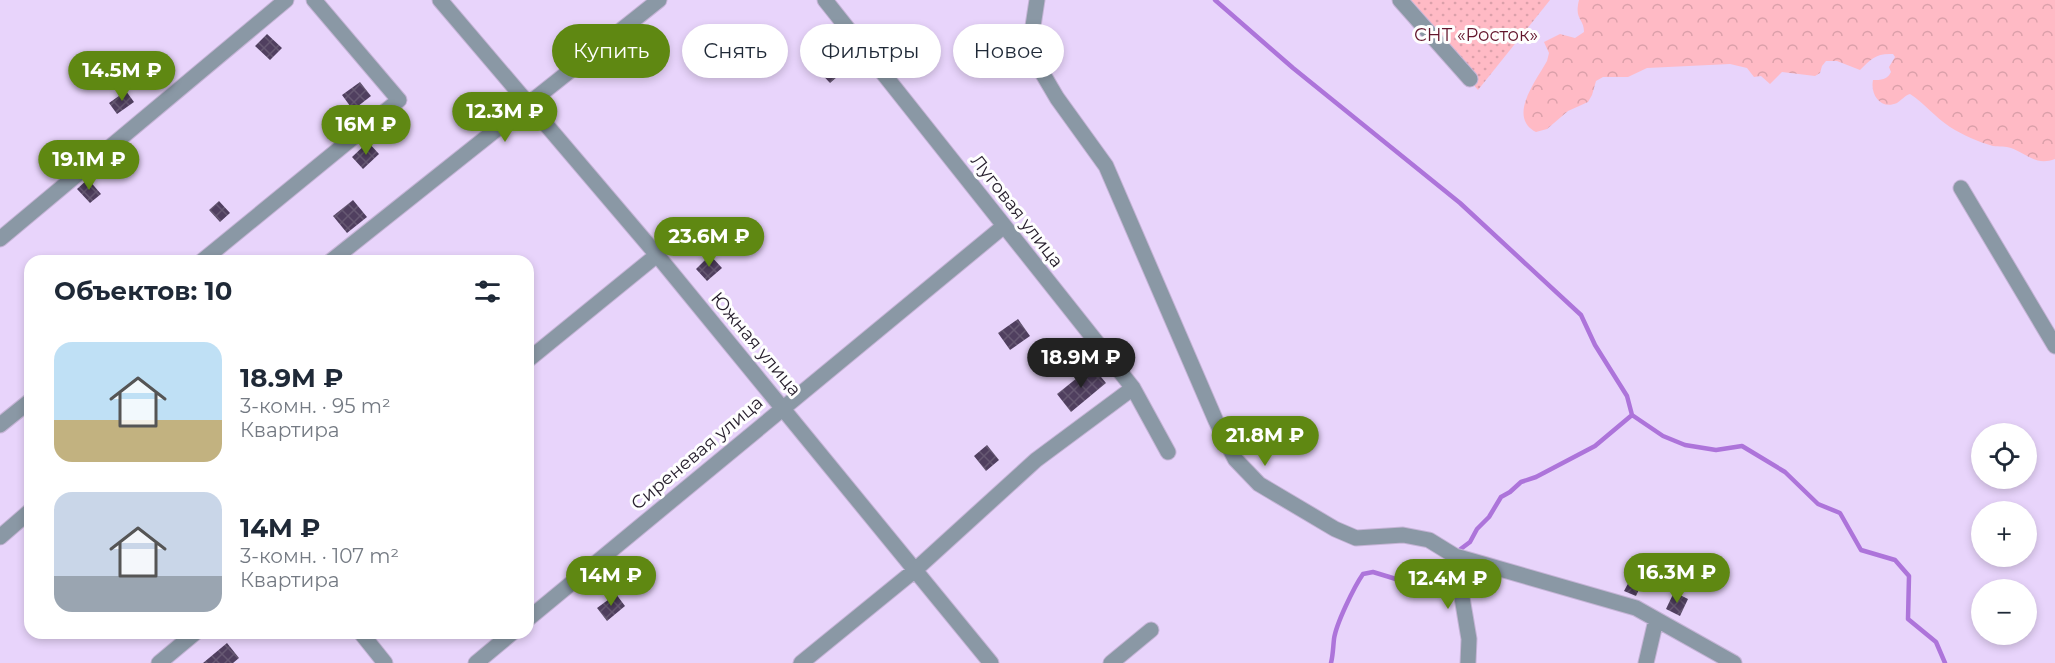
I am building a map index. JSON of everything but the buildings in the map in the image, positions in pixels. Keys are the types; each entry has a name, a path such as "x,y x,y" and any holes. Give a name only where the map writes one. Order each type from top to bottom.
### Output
{"street":[{"path":"0,239 286,0"},
{"path":"209,255 399,100 314,0"},
{"name":"Южная улица","path":"440,0 657,255 991,663"},
{"path":"338,255 659,0"},
{"name":"Луговая улица","path":"825,0 1133,388 1168,453"},
{"path":"1037,0 1031,39 1037,64 1057,98 1106,166 1216,421 1235,459 1259,484 1335,529 1356,538 1403,535 1429,540 1455,556 1636,608 1734,663"},
{"path":"1400,0 1470,79"},
{"path":"1961,188 2055,346"},
{"name":"Сиреневая улица","path":"534,614 1004,226"},
{"path":"534,355 657,255"},
{"path":"801,663 914,571 1036,460 1133,388"},
{"path":"0,425 24,406"},
{"path":"0,537 24,516"},
{"path":"1455,556 1469,639 1468,663"},
{"path":"1646,663 1656,620"},
{"path":"1111,663 1150,630"},
{"path":"159,663 188,639"},
{"path":"366,639 385,663"},
{"path":"476,663 505,639"}],"green space":[{"name":"СНТ «Росток»","path":"1397,0 1550,0 1478,90"},
{"path":"1579,0 2055,0 2055,159 2037,160 2011,148 1993,146 1971,138 1945,123 1910,94 1891,105 1882,103 1873,91 1873,80 1888,77 1891,72 1889,67 1895,57 1893,54 1874,58 1860,70 1837,61 1826,61 1820,73 1815,76 1782,72 1770,84 1761,76 1754,77 1747,68 1730,64 1647,68 1628,77 1603,77 1596,81 1588,102 1568,111 1547,129 1536,132 1528,125 1524,117 1524,108 1526,98 1547,61 1549,53 1544,42 1560,34 1575,38 1584,32 1578,15"}],"waterway":[{"path":"1215,0 1293,68 1460,203 1581,315 1595,345 1627,396 1632,415 1663,436 1685,445 1716,450 1742,446 1785,472 1818,504 1840,513 1861,550 1895,560 1909,576 1908,619 1936,642 1945,663"},
{"path":"1458,551 1470,542 1501,497 1521,482 1536,477 1595,446 1632,415"},
{"path":"1331,663 1338,624 1363,574 1373,572 1409,583 1440,565"}]}
